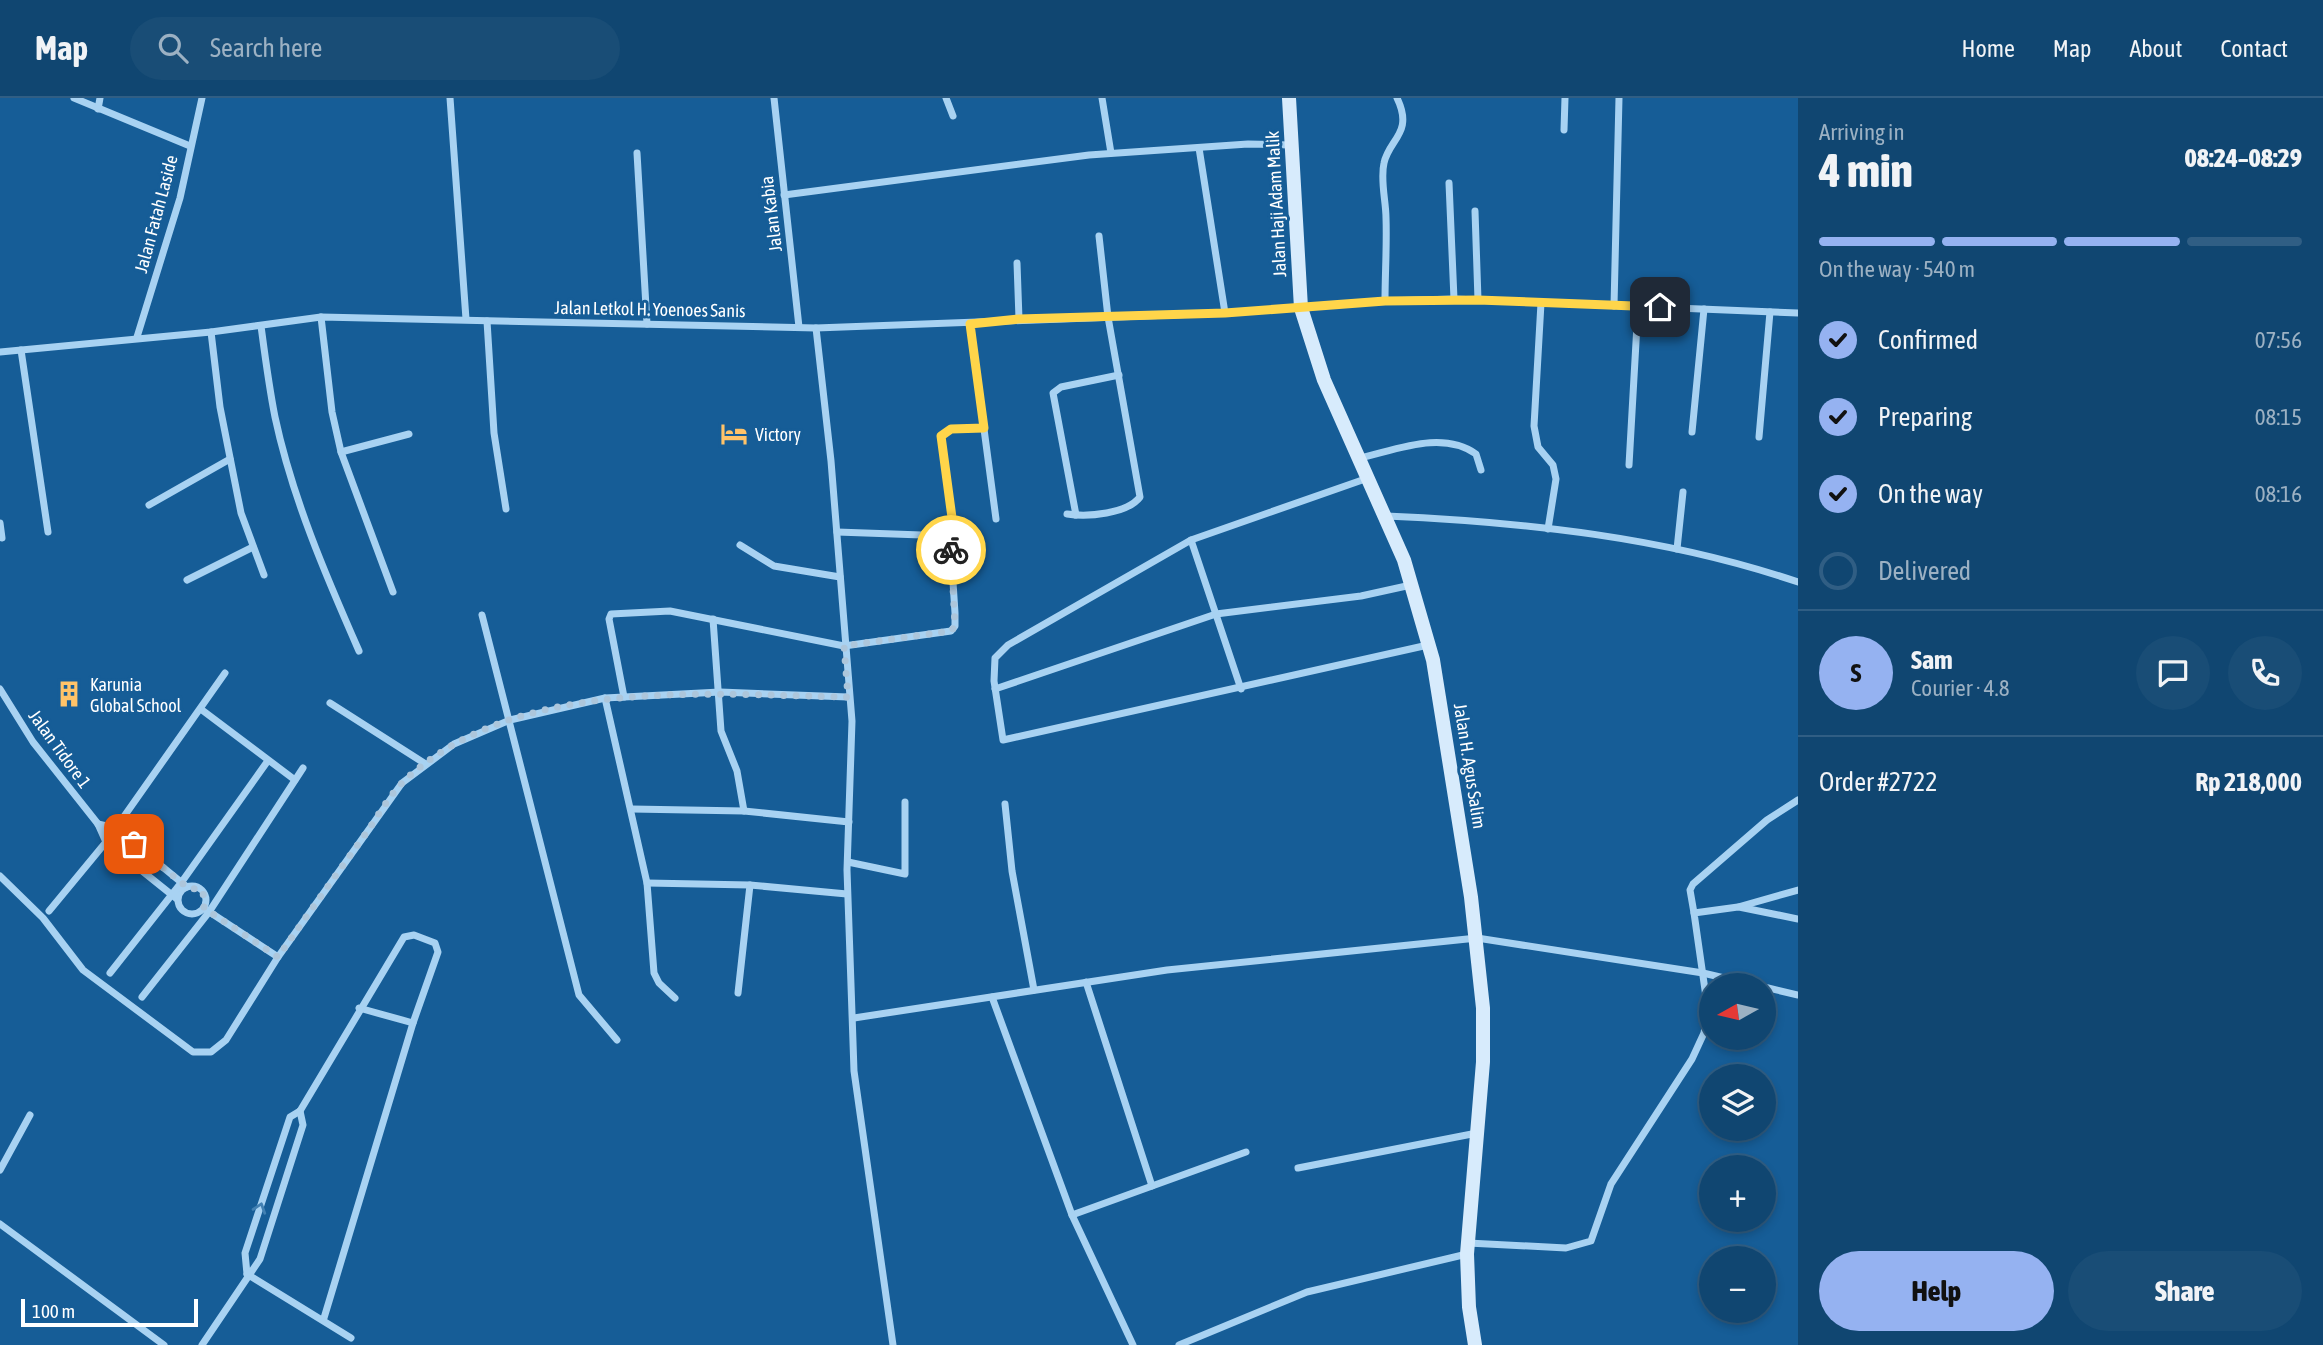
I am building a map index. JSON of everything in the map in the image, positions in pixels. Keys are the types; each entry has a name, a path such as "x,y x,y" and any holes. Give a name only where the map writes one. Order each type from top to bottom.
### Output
{"main road":[{"name":"Jalan Haji Adam Malik","path":"1289,98 1301,308"},
{"name":"Jalan H. Agus Salim","path":"1301,308 1324,380 1386,516 1429,645 1477,938 1483,1008 1477,1133 1467,1249 1469,1307 1475,1345"}],"street":[{"path":"74,98 190,146"},
{"path":"98,109 100,98"},
{"name":"Jalan Fatah Laside","path":"137,337 180,198 202,98"},
{"path":"450,98 466,319"},
{"name":"Jalan Kabia","path":"774,98 799,327"},
{"path":"946,98 953,116"},
{"path":"1102,98 1111,153"},
{"path":"1385,301 1383,169 1386,156 1400,138 1401,106 1397,98"},
{"path":"1564,131 1565,98"},
{"path":"1614,306 1619,98"},
{"path":"784,195 1111,153 1248,144 1293,145"},
{"path":"1199,148 1225,313"},
{"path":"637,153 647,324"},
{"path":"1449,183 1454,299"},
{"path":"1475,211 1478,300"},
{"path":"1067,514 1112,511 1134,505 1140,497 1108,317 1099,236"},
{"path":"1017,263 1019,319"},
{"name":"Jalan Letkol H. Yoenoes Sanis","path":"0,352 211,332 321,317 816,328 1225,313 1385,301 1454,299 1798,313"},
{"path":"1541,303 1534,426 1538,447 1553,466 1556,479 1548,529"},
{"path":"1629,464 1638,307"},
{"path":"1692,432 1704,309"},
{"path":"1759,437 1770,312"},
{"path":"321,317 332,412 341,452 393,592"},
{"path":"487,321 494,433 506,509"},
{"path":"970,324 996,519"},
{"path":"261,326 275,417 331,586 359,650"},
{"path":"816,328 837,532 852,721 848,894 854,1071 893,1345"},
{"path":"211,332 241,513 264,575"},
{"path":"21,350 48,532"},
{"path":"1076,515 1053,393 1061,387 1119,375"},
{"path":"624,697 609,619 611,614 670,611 844,646 951,631 955,626 950,536 953,525 941,436 951,429 984,428"},
{"path":"341,452 409,434"},
{"path":"1360,458 1432,442 1453,443 1476,454 1480,470"},
{"path":"149,505 230,459"},
{"path":"1368,477 1191,540 1007,645 995,658 995,689 1003,740 1429,645"},
{"path":"1677,549 1683,492"},
{"path":"1386,516 1491,521 1677,549 1733,560 1798,582"},
{"path":"0,523 2,538"},
{"path":"837,532 950,536"},
{"path":"1191,540 1241,689"},
{"path":"740,545 774,566 840,577"},
{"path":"187,580 253,547"},
{"path":"995,689 1216,614 1361,596 1411,585"},
{"path":"482,615 579,995 617,1040"},
{"path":"713,619 720,692 720,731 737,771 744,811"},
{"path":"49,911 106,842 202,710 225,673"},
{"name":"Jalan Tidore 1","path":"0,689 33,742 98,824 106,842"},
{"path":"0,876 43,918 83,970 193,1052 211,1052 226,1040 278,957 402,783 424,763 454,744 510,720 605,698 720,692 848,697"},
{"path":"605,698 647,883 654,973 659,983 675,998"},
{"path":"330,703 424,763"},
{"path":"202,710 267,762 295,780"},
{"path":"110,973 184,885 267,762"},
{"path":"142,997 206,910 303,768"},
{"path":"854,1018 1167,970 1477,938 1703,973 1690,890 1693,884 1767,820 1798,800"},
{"path":"848,862 905,874 905,802"},
{"path":"1004,803 1012,871 1034,990"},
{"path":"632,809 744,811 849,822"},
{"path":"98,824 115,828 184,885 203,891 206,910 278,957"},
{"path":"106,842 175,897 180,909 190,915 206,910"},
{"path":"647,883 750,885 848,894"},
{"path":"738,993 750,885"},
{"path":"1694,913 1738,907 1798,890"},
{"path":"1738,907 1798,919"},
{"path":"247,1273 245,1253 290,1117 300,1111 359,1008 404,937 414,935 435,943 438,952 413,1023 324,1318"},
{"path":"1086,982 1152,1186"},
{"path":"1776,990 1798,995"},
{"path":"992,997 1072,1215 1133,1345"},
{"path":"359,1008 413,1023"},
{"path":"1179,1345 1307,1292 1467,1249 1566,1248 1591,1241 1611,1184 1692,1059 1699,1044"},
{"path":"202,1345 247,1273 260,1259 303,1125 300,1111"},
{"path":"0,1170 30,1115"},
{"path":"1298,1168 1477,1133"},
{"path":"1072,1215 1246,1152"},
{"path":"0,1224 164,1345"},
{"path":"247,1273 324,1318 351,1338"}],"way so far":[{"path":"134,844 187,887 193,886 203,891 206,902 204,908 278,957 402,783 424,763 454,744 510,720 605,698 720,692 848,697 844,646 951,631 955,626 951,550"}],"place":[{"name":"Victory","path":"734,434"},
{"name":"Karunia Global School","path":"69,694"}],"route":[{"path":"951,550 950,536 953,533 953,525 941,436 951,429 984,428 970,324 1019,319 1225,313 1385,301 1454,299 1660,307"}]}
